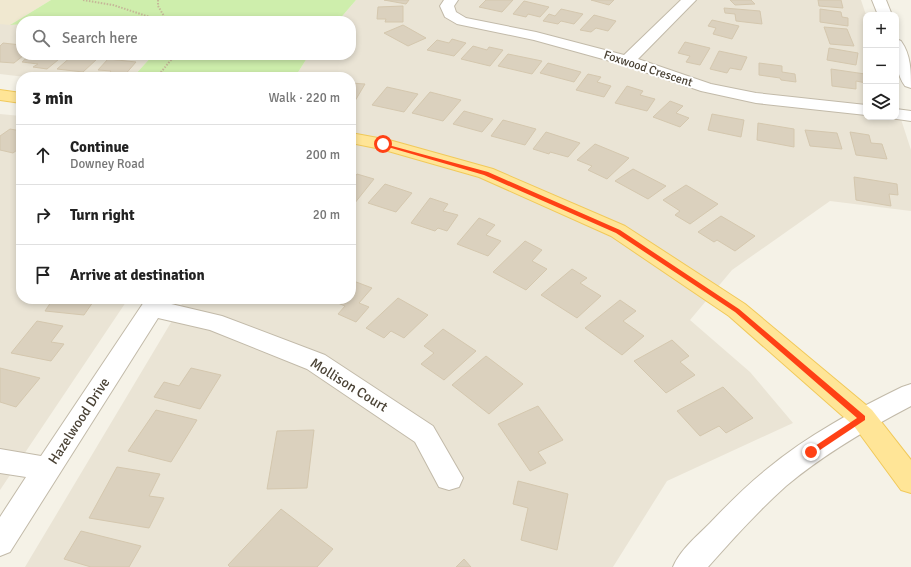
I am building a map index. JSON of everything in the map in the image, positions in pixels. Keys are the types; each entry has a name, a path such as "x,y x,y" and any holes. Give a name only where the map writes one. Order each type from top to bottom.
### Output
{"main road":[{"path":"0,95 16,97"},
{"path":"356,139 383,144 486,173 618,231 737,310 863,418 911,481"}],"street":[{"name":"Foxwood Crescent","path":"451,0 447,6 450,14 462,21 536,36 627,61 707,88 756,98 863,110"},
{"path":"627,61 689,0"},
{"path":"879,0 884,12"},
{"path":"898,48 911,83"},
{"path":"899,114 911,116"},
{"name":"Hazelwood Drive","path":"0,542 155,304"},
{"name":"Mollison Court","path":"159,304 214,322 316,362 424,434 449,478"},
{"path":"688,567 727,525 776,478 811,452 863,418 911,394"},
{"path":"0,460 48,469"}],"path":[{"path":"83,0 148,16"},
{"path":"158,0 158,6 164,16"},
{"path":"161,72 171,60"}],"shaded area":[{"path":"0,0 51,0 25,16 16,16 16,21 10,25 0,24"},
{"path":"356,0 861,0 865,12 863,12 863,120 899,120 899,113 911,150 911,211 830,201 732,270 690,320 750,372 793,423 667,481 613,567 25,567 182,304 356,304 356,72 298,72 306,60 356,60 356,16 342,16"},
{"path":"0,24 16,24 16,60 148,60 138,72 16,72 16,76 0,74"},
{"path":"0,114 16,116 16,304 125,304 0,490"}],"green space":[{"path":"51,0 356,0 342,16 25,16"},
{"path":"148,60 306,60 298,72 138,72"}],"building":[{"path":"384,0 409,0 406,4"},
{"path":"486,0 513,0 502,12 479,7"},
{"path":"591,0 614,0 609,5"},
{"path":"730,0 751,0 755,4 735,5"},
{"path":"818,0 841,0 843,8 819,6"},
{"path":"524,1 549,7 540,17 528,14 526,17 513,14"},
{"path":"403,6 403,22 385,22 386,19 377,19 378,7"},
{"path":"724,8 760,11 762,24 736,21 735,14 725,13"},
{"path":"561,9 583,14 574,24 561,21 558,24 543,21 549,14 555,16"},
{"path":"820,9 841,12 842,17 848,18 848,26 820,22"},
{"path":"594,15 616,21 608,31 596,28 591,32 580,30"},
{"path":"712,20 739,26 732,39 713,34 716,28 708,26"},
{"path":"403,25 426,38 408,46 384,33"},
{"path":"824,27 847,29 854,46 830,44"},
{"path":"452,39 466,43 454,56 427,50 437,40 449,43"},
{"path":"685,42 710,48 700,65 686,62 690,56 678,53"},
{"path":"3,43 16,44 16,60 18,60 14,63 0,62 0,46"},
{"path":"473,46 487,50 489,47 503,50 490,66 461,59"},
{"path":"829,48 858,53 856,65 827,60"},
{"path":"719,51 747,57 741,70 730,68 727,73 710,69"},
{"path":"508,54 542,61 532,74 498,66"},
{"path":"24,60 58,60 47,69 33,67 38,64 22,62"},
{"path":"67,60 96,60 83,72 57,69"},
{"path":"107,60 136,62 127,72 98,70"},
{"path":"548,63 581,72 574,82 540,73"},
{"path":"759,63 782,66 782,72 795,74 796,82 759,75"},
{"path":"831,69 863,74 863,82 856,81 856,89 832,86"},
{"path":"588,74 601,77 597,82 611,86 604,97 576,90"},
{"path":"356,83 365,84 356,99"},
{"path":"627,86 643,91 640,95 655,99 647,111 615,103"},
{"path":"387,87 418,94 404,112 372,105"},
{"path":"430,92 461,100 443,121 412,113"},
{"path":"670,101 683,106 676,113 689,118 680,127 653,117"},
{"path":"464,111 493,119 482,132 453,124"},
{"path":"712,114 744,120 741,137 708,130"},
{"path":"503,120 536,129 525,145 491,136"},
{"path":"758,123 794,129 794,147 757,140"},
{"path":"10,129 16,130 16,151 13,153 0,150 0,136"},
{"path":"805,130 837,133 842,149 810,146"},
{"path":"546,132 580,143 568,157 550,152 549,154 533,149"},
{"path":"850,132 869,135 871,143 882,144 887,159 856,155"},
{"path":"595,144 629,158 607,179 588,170 592,166 577,160"},
{"path":"633,169 666,186 648,199 615,181"},
{"path":"357,174 374,179 356,202"},
{"path":"854,177 897,184 898,195 889,194 891,206 856,200"},
{"path":"385,184 412,193 396,212 368,203"},
{"path":"686,185 718,204 690,224 675,215 680,211 663,200"},
{"path":"430,198 448,204 443,211 458,215 447,231 438,228 435,231 411,223"},
{"path":"721,216 755,236 735,251 717,240 714,242 698,232"},
{"path":"479,218 495,225 486,235 501,241 488,256 457,244"},
{"path":"525,241 542,250 532,261 547,269 526,290 493,272"},
{"path":"572,269 587,278 580,283 601,296 577,318 541,295"},
{"path":"356,282 372,288 359,303 369,307 356,322 338,314 345,306 340,304 356,304"},
{"path":"398,298 428,315 404,338 391,331 384,338 366,328"},
{"path":"620,300 636,311 623,321 644,336 622,355 585,328"},
{"path":"50,304 92,304 84,315 45,311"},
{"path":"37,321 63,326 51,342 64,344 51,361 11,353"},
{"path":"443,329 476,351 444,380 421,364 434,353 424,346"},
{"path":"672,340 689,356 680,362 695,375 666,393 634,361"},
{"path":"486,356 523,384 489,414 452,385"},
{"path":"0,368 40,378 16,407 0,402"},
{"path":"191,368 221,375 200,409 154,397 164,382 179,386"},
{"path":"723,387 753,418 726,433 719,426 700,436 677,411"},
{"path":"538,406 563,440 538,452 546,463 530,471 498,424"},
{"path":"156,410 197,420 171,462 128,451"},
{"path":"314,430 307,488 267,489 277,431"},
{"path":"117,467 160,474 149,496 164,498 149,528 89,518"},
{"path":"518,481 568,494 557,550 521,540 528,508 513,504"},
{"path":"281,509 333,549 317,567 230,567 228,565"},
{"path":"81,531 141,546 129,567 91,567 64,559"},
{"path":"464,559 471,567 456,567"}],"route":[{"path":"383,144 486,173 618,231 737,310 863,418 811,452"}]}
